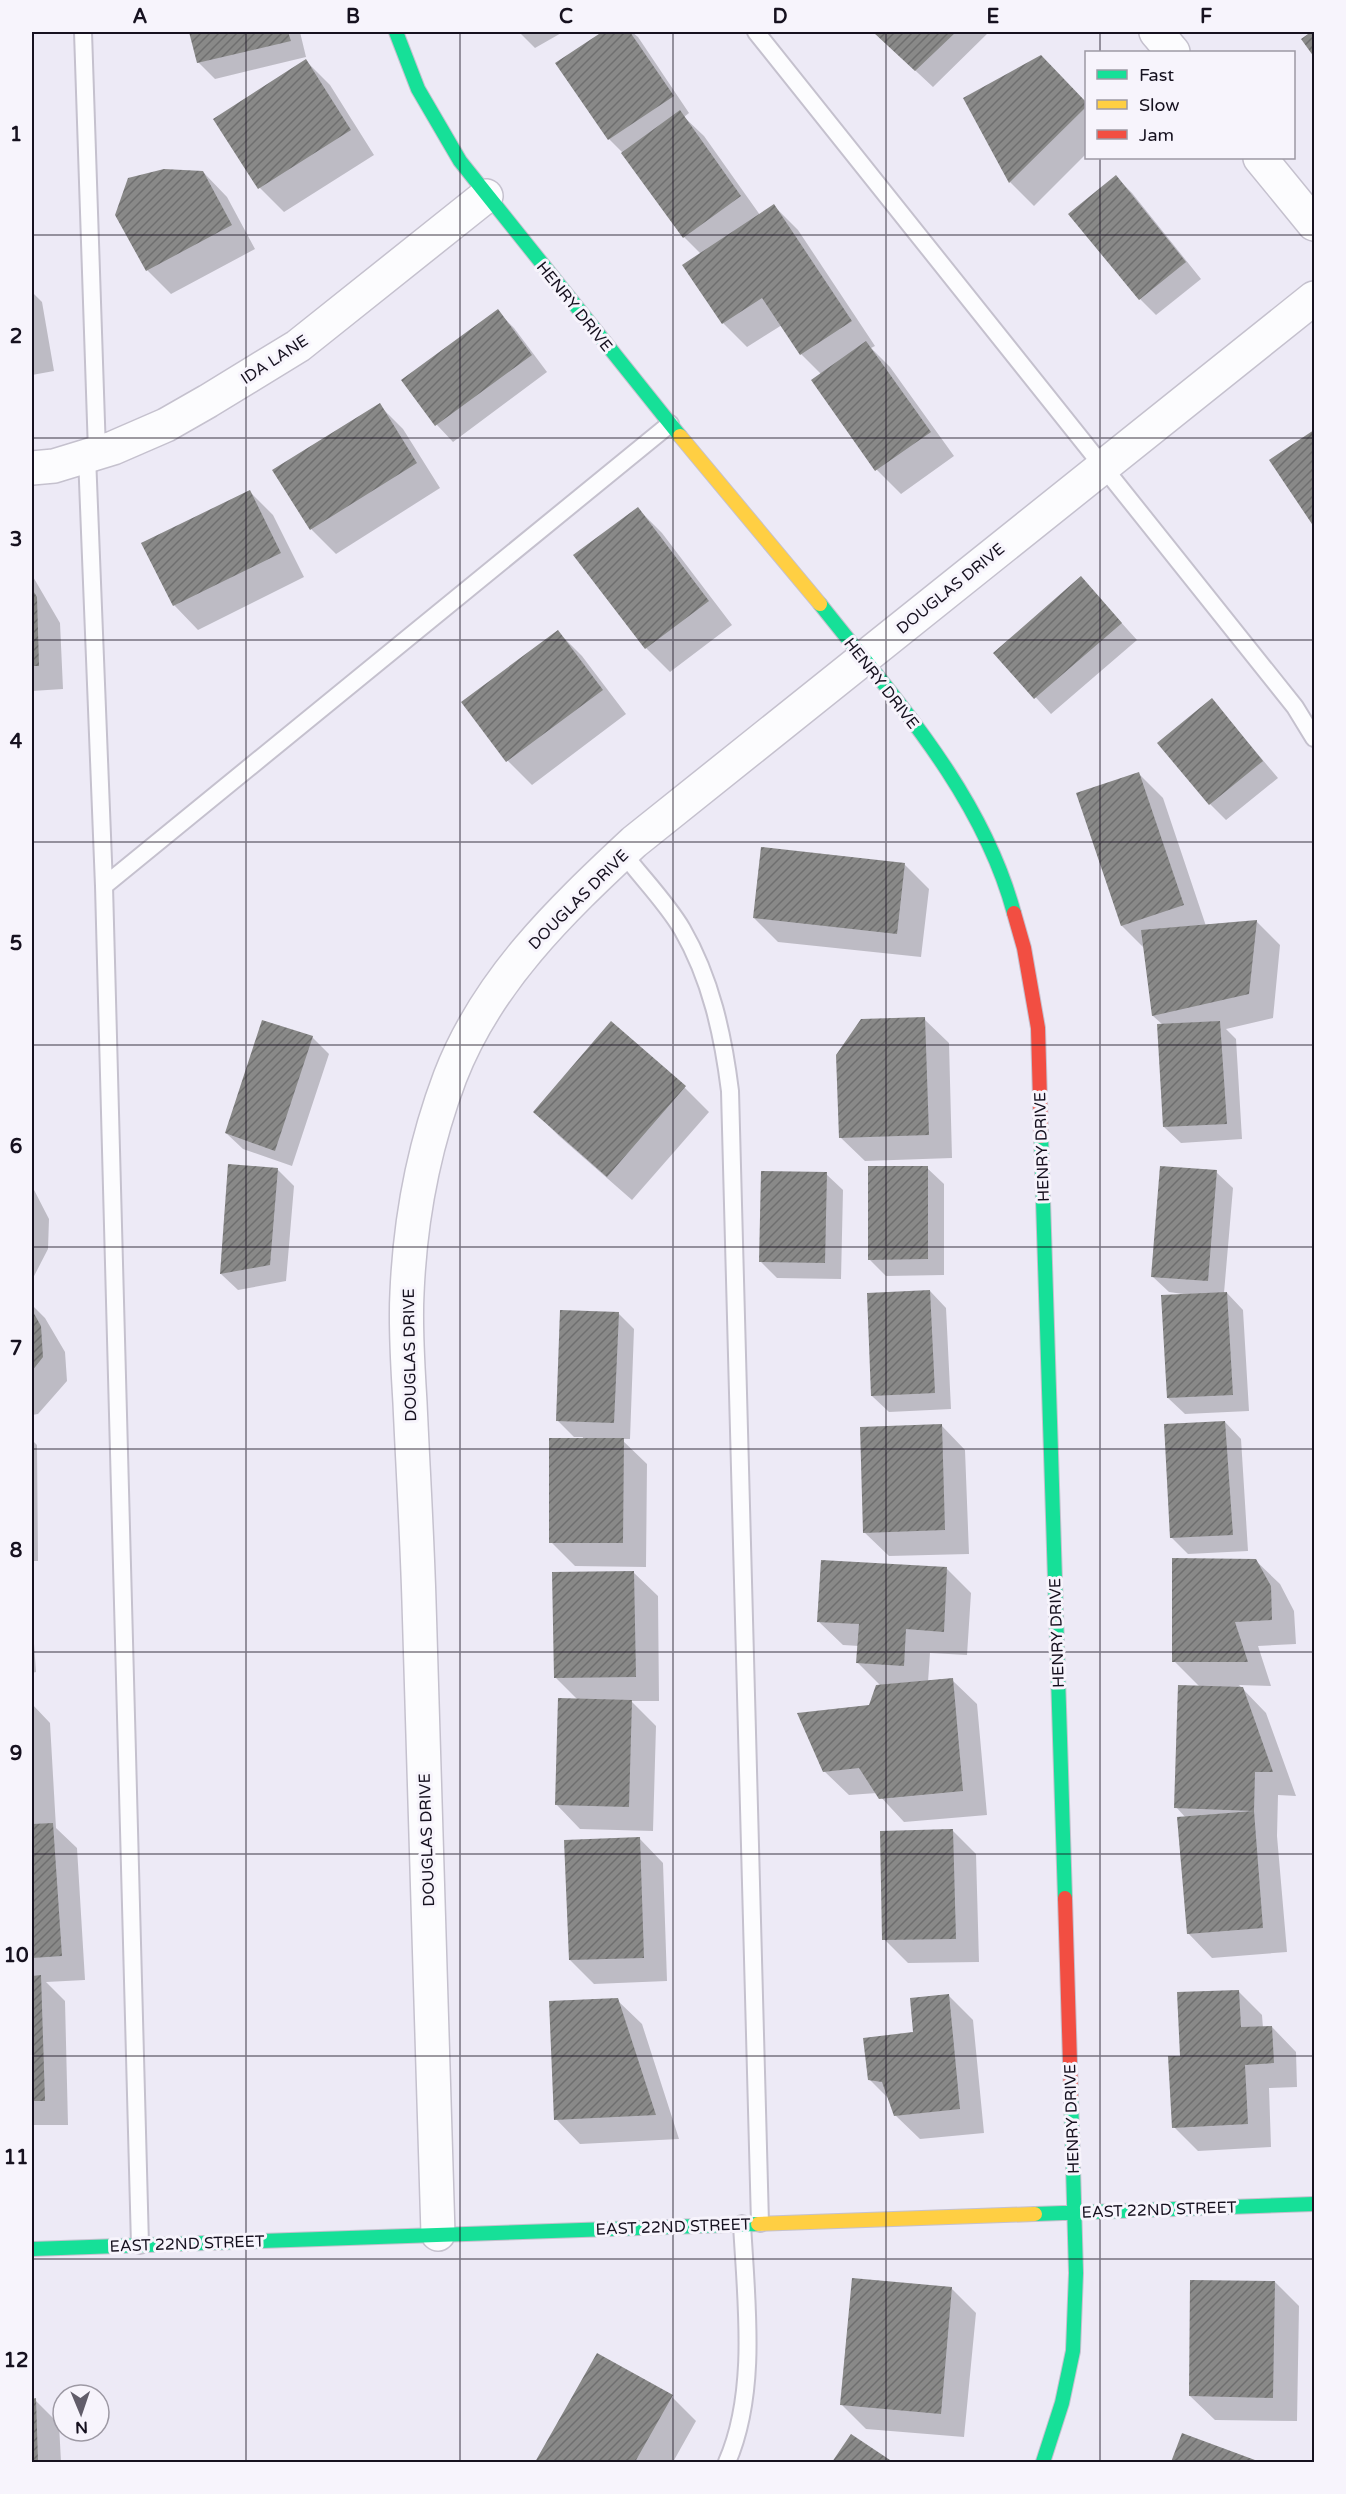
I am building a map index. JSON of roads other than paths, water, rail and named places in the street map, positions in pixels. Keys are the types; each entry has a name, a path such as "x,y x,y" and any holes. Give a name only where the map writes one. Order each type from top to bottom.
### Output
{"street":[{"name":"HENRY DRIVE","path":"396,32 418,89 460,161 486,196 670,424 819,602 910,718 961,791 999,868 1024,948 1038,1028 1076,2273 1072,2351 1062,2403 1043,2463"},
{"path":"1156,32 1172,51"},
{"path":"1261,159 1314,224"},
{"name":"IDA LANE","path":"32,468 54,466 166,426 297,346 486,196"},
{"name":"DOUGLAS DRIVE","path":"438,2234 418,1576 406,1295 417,1194 438,1109 464,1044 499,986 534,942 623,853 1104,464 1314,298"},
{"name":"EAST 22ND STREET","path":"32,2249 1314,2204"}],"lane":[{"path":"83,32 92,454 140,2245"},
{"path":"756,32 1104,464 1296,707 1314,738"},
{"path":"104,886 670,424"},
{"path":"623,853 682,929 699,966 714,1002 724,1047 730,1091 760,2223"},
{"path":"727,2463 742,2421 746,2391 747,2347 742,2223"}]}
